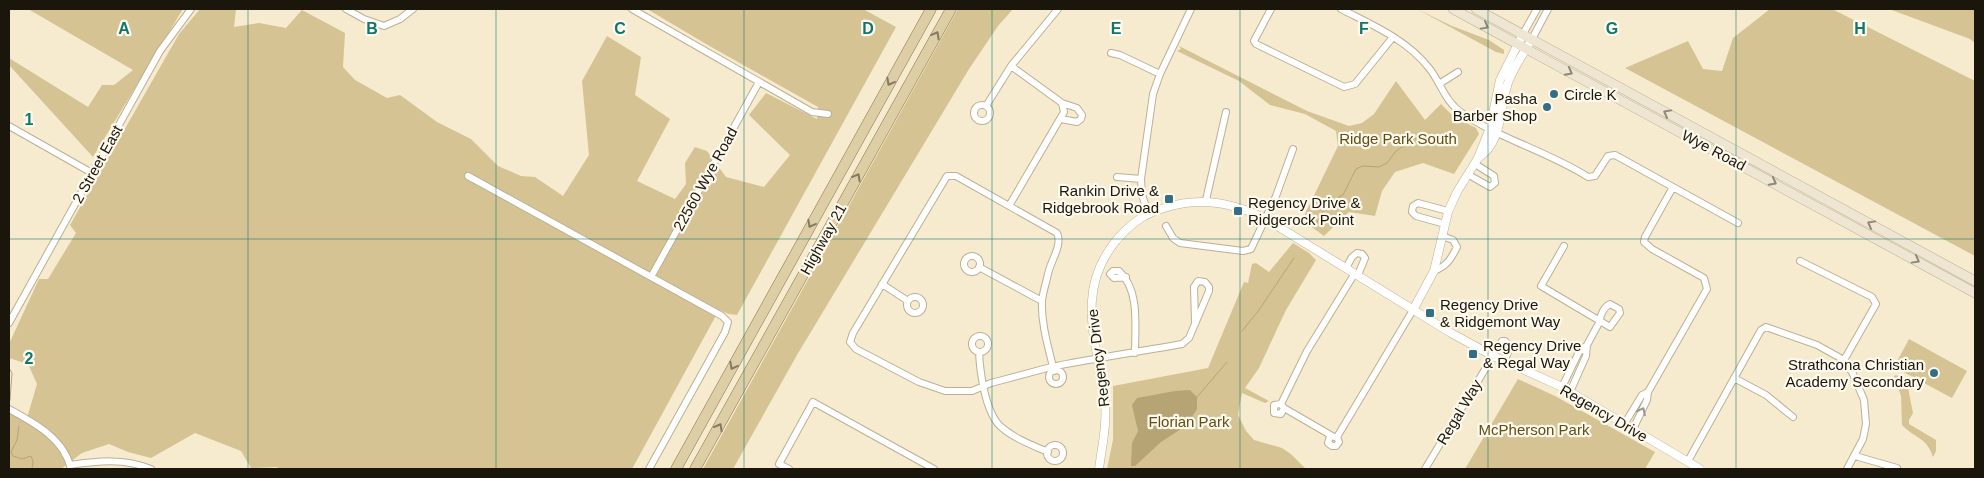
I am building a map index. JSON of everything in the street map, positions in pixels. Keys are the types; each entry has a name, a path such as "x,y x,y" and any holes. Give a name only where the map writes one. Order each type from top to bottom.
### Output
{"main road":[{"name":"Highway 21","path":"676,469 931,9"},
{"name":"Highway 21","path":"696,469 951,9"},
{"name":"Wye Road","path":"1453,9 1975,293"},
{"name":"Wye Road","path":"1476,9 1975,281"}],"street":[{"name":"2 Street East","path":"9,323 160,51 191,9"},
{"path":"346,9 364,19 384,26 400,19 413,9"},
{"path":"632,9 812,112 828,114"},
{"path":"986,106 1011,66 1058,9"},
{"path":"1148,214 1142,195 1141,179 1153,94 1160,74 1190,11 1181,9"},
{"path":"1271,9 1254,41 1256,44 1344,87 1355,84 1393,37"},
{"path":"1341,9 1393,37 1415,52 1430,68 1447,100 1457,110 1493,130 1588,176 1595,176 1608,156 1615,154 1738,223"},
{"path":"1346,268 1357,253 1362,254 1365,258 1364,264 1307,352 1283,406 1334,437 1413,310 1434,272 1448,211 1457,192 1477,161 1489,148 1500,80 1517,44 1537,9"},
{"path":"1493,130 1508,82 1548,9"},
{"path":"1111,53 1160,74"},
{"path":"1011,66 1062,103 1077,108 1082,115 1081,119 1077,122 1061,119"},
{"path":"1439,84 1458,72"},
{"name":"22560 Wye Road","path":"650,276 759,82"},
{"path":"1009,206 1061,119 1064,112 1062,103"},
{"path":"1206,200 1226,112"},
{"path":"9,126 92,173"},
{"path":"1166,226 1173,238 1180,243 1251,250 1276,196 1292,149"},
{"path":"1468,175 1486,186 1490,187 1495,182 1494,176 1477,161"},
{"path":"468,176 722,316 728,322 725,332 649,469"},
{"path":"1053,369 1044,324 1042,301 1048,270 1058,244 1059,237 1057,233 956,176 947,176 851,338 850,342 856,349 919,382 945,391 972,391 984,386 1053,369 1097,357 1135,353 1182,344 1189,338 1209,291 1209,287 1205,282 1198,282 1194,287 1195,322"},
{"path":"1117,177 1141,179"},
{"path":"1633,429 1647,400 1648,392 1707,289 1704,278 1652,249 1644,242 1673,187"},
{"name":"Regency Drive","path":"1100,469 1105,442 1105,403 1091,316 1092,295 1097,275 1104,258 1132,224 1148,214 1171,205 1206,200 1245,208 1266,218 1413,310 1493,356 1562,387 1700,469"},
{"path":"1445,224 1416,216 1412,212 1413,206 1418,203 1448,211"},
{"path":"1434,272 1448,263 1457,247 1453,240 1442,236"},
{"path":"1564,246 1541,286 1600,321 1587,346 1586,356 1570,392"},
{"path":"1800,261 1872,297 1876,304 1844,360"},
{"path":"979,267 1042,301"},
{"path":"1126,277 1132,289 1135,353"},
{"path":"882,284 908,301"},
{"path":"1688,461 1761,330 1766,327 1817,345 1844,360 1864,400 1866,412 1863,439 1847,469"},
{"path":"1493,356 1500,342 1505,341 1510,347 1504,360"},
{"path":"1562,387 1578,352 1587,346"},
{"path":"979,352 980,368 990,411 1000,426 1022,441 1048,452"},
{"name":"Regal Way","path":"1425,469 1493,356"},
{"path":"1734,378 1766,395 1793,417"},
{"path":"1625,423 1642,395 1648,392"},
{"path":"789,469 779,464 813,402 934,469"},
{"path":"9,409 41,428 56,440 70,467 100,460 123,461 151,469"},
{"path":"1855,456 1897,468"}],"green space":[{"path":"28,9 183,9 93,157 9,65 9,58 88,107 102,85 114,85 133,70"},
{"path":"200,9 236,9 234,27 259,23 286,28 302,10 345,33 343,67 355,80 387,98 400,95 437,122 471,139 498,166 521,176 535,177 563,196 589,155 582,81 607,36 641,57 635,95 670,119 637,181 675,199 686,184 685,163 695,147 707,151 726,177 764,187 790,155 749,115 766,93 817,119 818,107 647,9 863,9 896,27 737,315 719,310 632,469 251,468 241,451 195,433 151,458 128,452 109,444 82,453 61,469 9,469 9,413 27,418 37,384 28,364 9,358 9,344 39,279 48,279 76,233 70,225 179,34"},
{"path":"958,9 1013,9 998,26 969,69 797,355 733,469 703,469"},
{"path":"1417,9 1452,26 1489,40 1504,50 1504,54 1496,52"},
{"path":"1770,9 1832,9 1975,81 1975,256 1625,68 1688,41 1703,69 1722,71 1733,38"},
{"path":"1889,9 1975,9 1975,43 1970,39"},
{"name":"Ridge Park South","path":"1179,46 1307,111 1349,126 1362,123 1374,114 1396,81 1425,120 1441,104 1453,116 1476,128 1479,134 1454,174 1423,163 1395,172 1382,191 1375,216 1349,212 1324,236 1302,220 1338,146 1336,131 1305,114 1270,105 1239,81 1177,51 1181,49"},
{"name":"Florian Park","path":"1293,243 1316,260 1286,310 1259,368 1245,388 1269,401 1265,403 1242,393 1238,415 1246,431 1254,440 1282,448 1306,469 1107,469 1113,440 1113,386 1208,368 1244,282 1248,283 1252,264 1256,263 1269,272"},
{"path":"1909,339 1967,371 1952,398 1894,367"},
{"path":"1896,375 1901,378 1908,388 1913,413 1909,424 1936,440 1936,451 1933,457 1927,445 1902,425 1901,396 1894,376"},
{"name":"McPherson Park","path":"1518,379 1555,396 1655,452 1645,469 1465,469"}],"shaded area":[{"path":"1190,390 1197,397 1197,409 1187,425 1161,442 1135,466 1131,466 1132,443 1138,431 1132,405 1137,398"}],"waterway":[{"path":"1316,225 1326,207 1333,200 1343,195 1356,169 1363,166 1379,167 1387,163 1396,151 1416,138"},
{"path":"1242,331 1259,310 1294,258"},
{"path":"1197,397 1227,362"},
{"path":"9,368 12,373 10,400"},
{"path":"19,426 17,440 11,452 13,456 22,459 31,456 33,461 32,469"}],"place":[{"name":"Circle K","path":"1554,94"},
{"name":"Pasha Barber Shop","path":"1547,107"},
{"name":"Rankin Drive & Ridgebrook Road","path":"1169,199"},
{"name":"Regency Drive & Ridgerock Point","path":"1238,211"},
{"name":"Regency Drive & Ridgemont Way","path":"1430,313"},
{"name":"Regency Drive & Regal Way","path":"1473,354"},
{"name":"Strathcona Christian Academy Secondary","path":"1934,373"}]}
